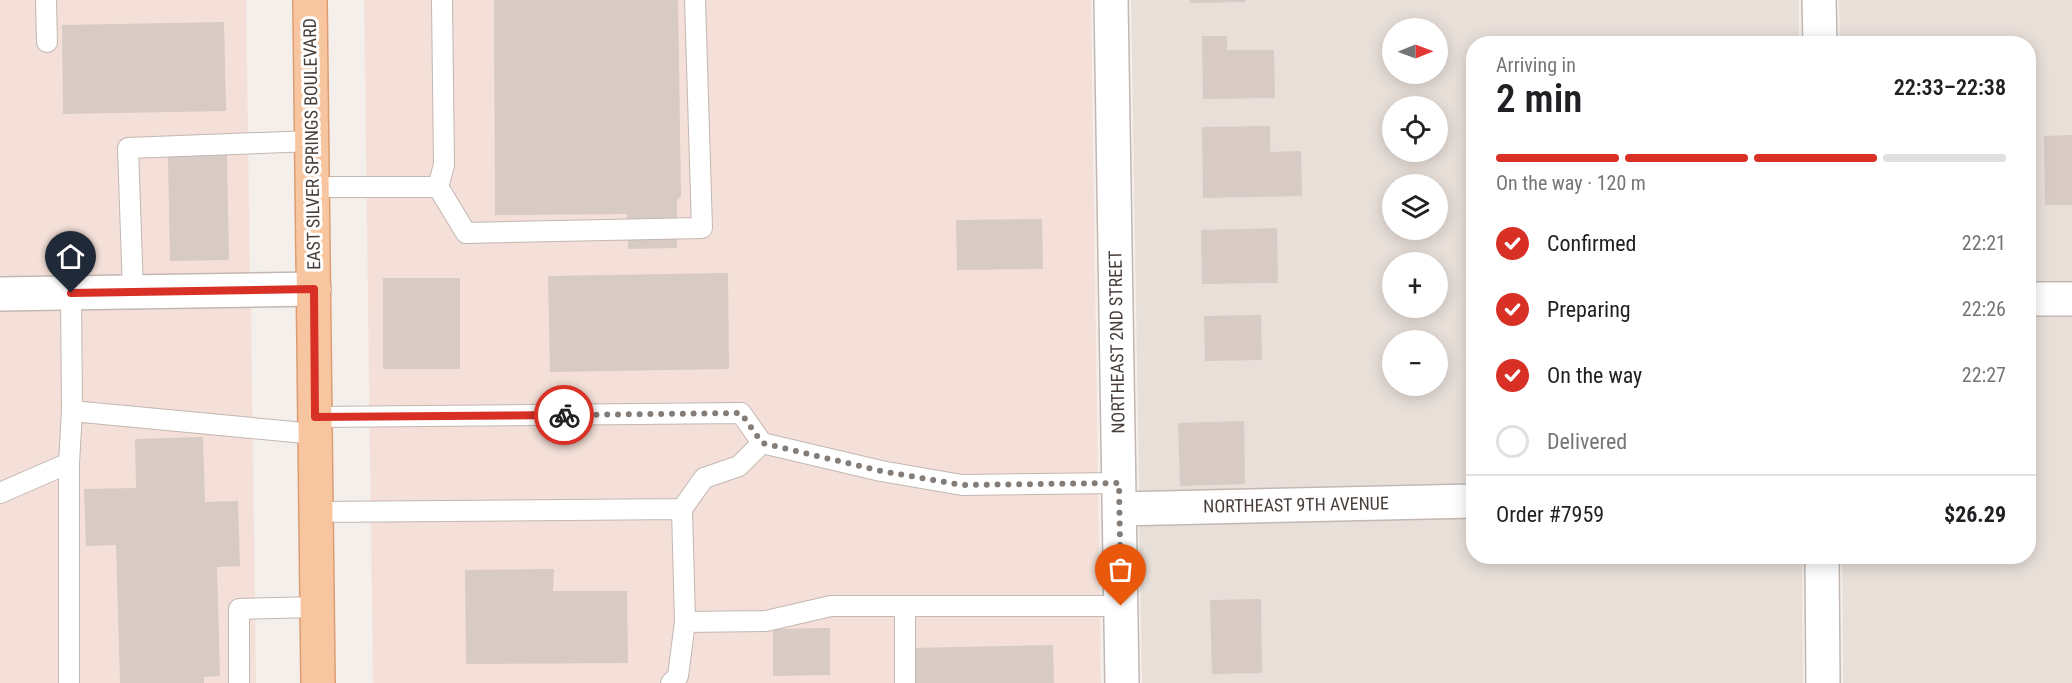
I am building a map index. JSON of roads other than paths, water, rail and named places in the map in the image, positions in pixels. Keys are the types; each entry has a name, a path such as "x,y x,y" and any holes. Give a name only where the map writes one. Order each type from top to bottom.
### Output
{"main road":[{"name":"EAST SILVER SPRINGS BOULEVARD","path":"310,0 318,683"}],"street":[{"name":"NORTHEAST 2ND STREET","path":"1111,0 1122,683"},
{"path":"1820,0 1820,36"},
{"path":"0,294 314,289"},
{"path":"2036,299 2072,299"},
{"name":"NORTHEAST 9TH AVENUE","path":"1119,496 1466,501"},
{"path":"1822,564 1823,683"}],"lane":[{"path":"46,0 47,42"},
{"path":"442,0 444,165 438,187 466,233 702,228 695,0"},
{"path":"133,292 128,148 312,141"},
{"path":"313,187 438,187"},
{"path":"69,683 71,293"},
{"path":"72,411 315,426 741,413 762,443 881,471 962,485 1119,496"},
{"path":"671,683 678,676 685,622 682,509 704,478 739,466 762,443"},
{"path":"0,493 69,463"},
{"path":"316,512 682,509"},
{"path":"685,622 766,621 831,606 905,608 1121,606"},
{"path":"238,683 239,609 317,607"},
{"path":"905,608 905,683"}]}
